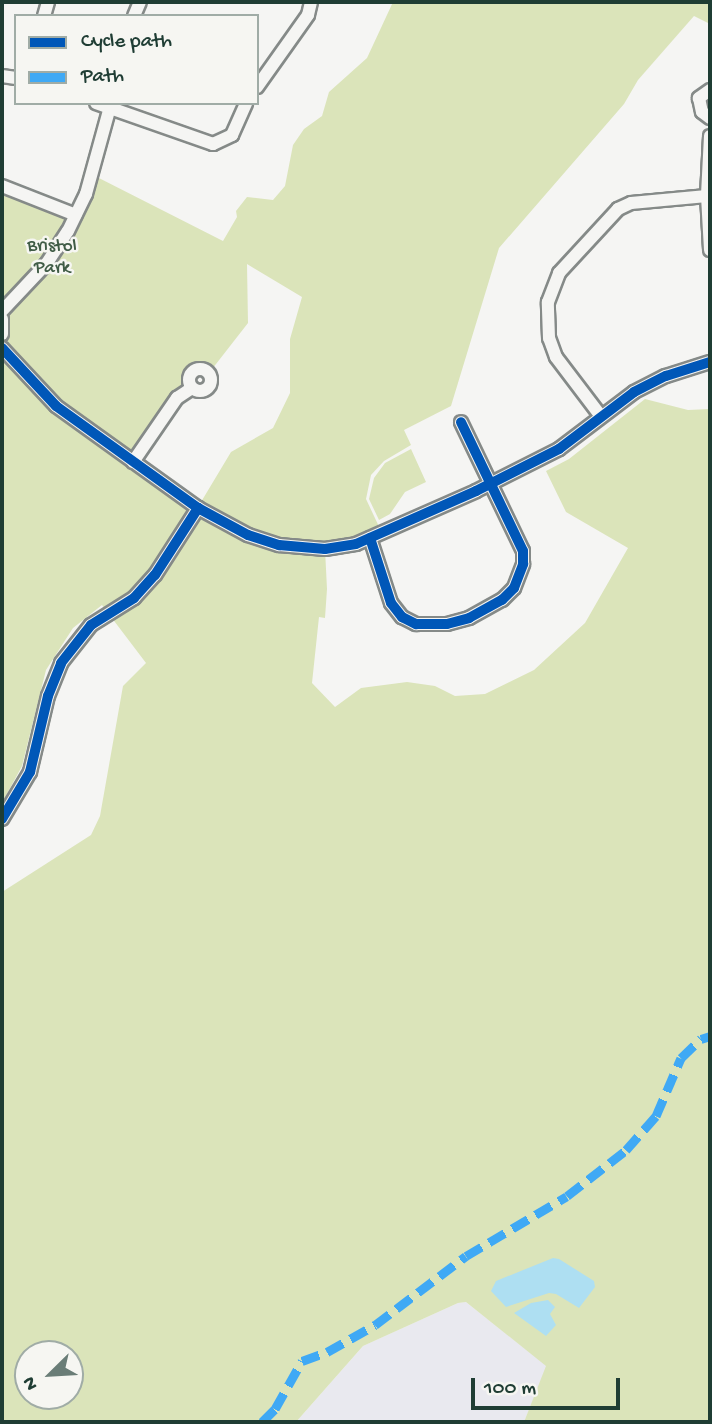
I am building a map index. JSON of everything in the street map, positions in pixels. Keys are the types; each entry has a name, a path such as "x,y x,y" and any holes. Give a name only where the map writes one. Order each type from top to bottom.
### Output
{"street":[{"path":"259,84 308,15 311,2"},
{"path":"710,90 699,98 702,112 710,118"},
{"path":"2,311 47,264 76,215 86,194 110,106 205,143 220,143 235,130 245,105"},
{"path":"710,136 707,197 710,250"},
{"path":"2,186 76,215"},
{"path":"600,415 556,357 548,338 548,302 559,273 618,209 631,202 707,197"},
{"path":"2,319 2,334"},
{"path":"2,348 56,406 198,508 248,535 279,545 338,548 370,538 491,484 559,449 600,415 634,392 666,376 710,362"},
{"path":"133,462 177,398 192,388"},
{"path":"370,538 387,596 402,617 416,624 429,626 469,618 502,600 514,588 523,564 523,551 461,422"},
{"path":"2,819 13,806 30,772 47,696 61,663 91,625 134,598 150,582 198,508"}],"shaded area":[{"path":"466,1302 547,1366 524,1422 296,1422 363,1346 458,1303"}],"green space":[{"name":"Bristol Park","path":"393,2 710,2 710,24 694,16 638,80 624,104 499,248 451,406 404,430 411,445 384,461 371,475 366,499 382,533 325,549 325,618 319,617 312,683 335,707 361,688 407,682 435,686 455,696 485,694 534,670 585,623 628,548 566,512 546,471 569,459 645,399 688,410 710,409 710,1422 524,1422 546,1366 466,1302 458,1303 363,1346 296,1422 2,1422 2,892 91,835 100,816 123,686 146,663 102,605 73,628 46,670 22,766 2,803 2,186 76,214 91,174 223,241 237,217 236,211 247,197 273,200 285,186 293,145 304,129 322,116 329,92 367,58","holes":["247,264 302,297 290,339 290,393 273,428 231,452 198,507 133,462 190,384 192,373 198,369 209,373 248,323"]},
{"path":"411,449 426,482 405,492 390,514 379,520 369,499 374,478 385,463"}],"water":[{"path":"553,1258 594,1281 595,1287 579,1308 556,1294 549,1293 506,1307 491,1291 496,1281"},
{"path":"548,1300 555,1307 550,1314 556,1325 546,1336 514,1313 531,1303"}],"marked path":[{"path":"262,1422 275,1409 302,1361 327,1352 375,1325 466,1256 567,1196 626,1150 656,1116 681,1058 701,1039 710,1036"}],"cycle path":[{"path":"2,348 56,406 198,508 248,535 279,545 325,549 356,544 476,491 559,449 634,392 666,376 710,362"},
{"path":"370,538 391,603 402,617 416,624 447,624 469,618 502,600 514,588 523,564 523,551 461,422"},
{"path":"2,819 30,772 48,696 61,663 91,625 134,598 155,575 198,508"}]}
